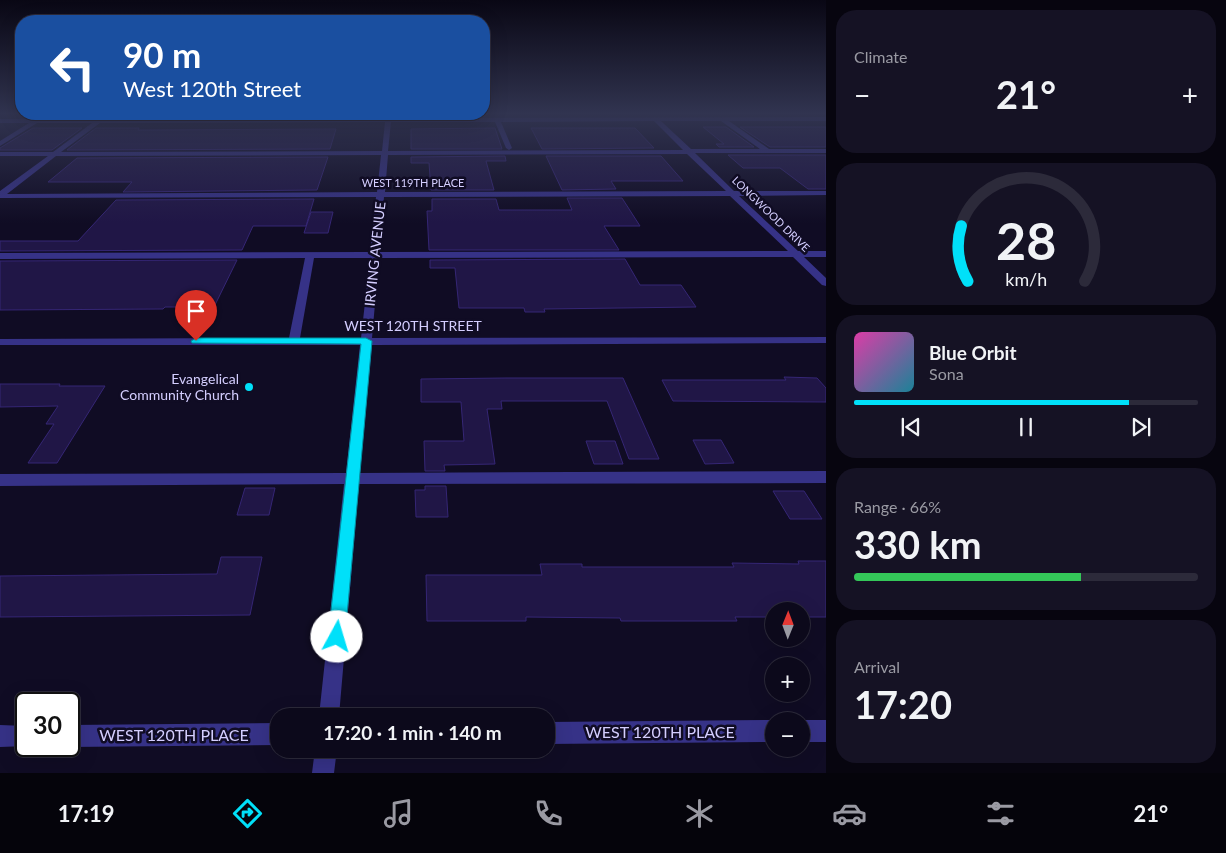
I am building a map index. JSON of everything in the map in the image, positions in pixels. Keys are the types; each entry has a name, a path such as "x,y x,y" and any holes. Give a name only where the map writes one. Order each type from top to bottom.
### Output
{"street":[{"path":"0,195 60,150"},
{"name":"LONGWOOD DRIVE","path":"689,151 826,283"},
{"path":"0,154 826,151"},
{"name":"IRVING AVENUE","path":"330,708 385,152"},
{"name":"WEST 119TH PLACE","path":"0,195 826,194"},
{"path":"0,256 826,254"},
{"path":"294,341 310,255"},
{"name":"WEST 120TH STREET","path":"0,342 826,340"},
{"path":"0,480 826,477"},
{"name":"WEST 120TH PLACE","path":"555,733 765,731"},
{"path":"810,731 826,731"},
{"name":"WEST 120TH PLACE","path":"80,736 270,734"},
{"path":"0,736 15,736"},
{"path":"324,773 325,758"}],"building":[{"path":"728,155 826,155 826,189 808,189 780,168 743,168"},
{"path":"505,156 506,161 486,161 494,190 431,190 429,163 411,163 411,157"},
{"path":"546,156 661,156 683,181 611,181 616,189 562,190"},
{"path":"328,157 317,190 123,192 132,182 48,182 77,158"},
{"path":"567,198 622,198 640,226 604,226 619,250 429,250 427,211 432,211 432,199 496,199 499,210 572,210"},
{"path":"314,199 306,226 253,226 242,250 0,251 0,241 78,241 116,200"},
{"path":"311,212 333,212 328,233 304,233"},
{"path":"625,259 640,285 681,285 696,307 544,309 545,312 525,312 524,308 459,308 455,268 430,268 430,260"},
{"path":"237,260 214,307 0,310 0,261"},
{"path":"784,377 817,378 826,388 826,402 673,401 662,380 786,380"},
{"path":"623,378 659,459 629,459 607,401 501,401 502,409 487,409 495,464 444,465 445,471 425,471 424,441 464,441 461,402 421,402 421,379"},
{"path":"0,384 105,386 57,463 28,463 54,424 46,424 58,406 0,407"},
{"path":"693,440 721,440 734,463 705,464"},
{"path":"586,441 615,441 623,464 594,464"},
{"path":"425,486 446,486 448,517 416,517 415,490 425,490"},
{"path":"245,488 275,488 269,515 237,515"},
{"path":"773,491 804,491 822,519 790,519"},
{"path":"221,557 262,557 250,615 0,617 0,576 217,574"},
{"path":"798,561 826,561 826,617 810,617 810,602 765,602 765,617 735,617 737,621 621,621 620,618 526,617 526,621 427,621 426,575 542,575 540,564 582,564 582,567 734,567 732,563 799,564"}],"place":[{"name":"Evangelical Community Church","path":"249,387"}],"route":[{"path":"196,341 366,341 337,637"}]}
